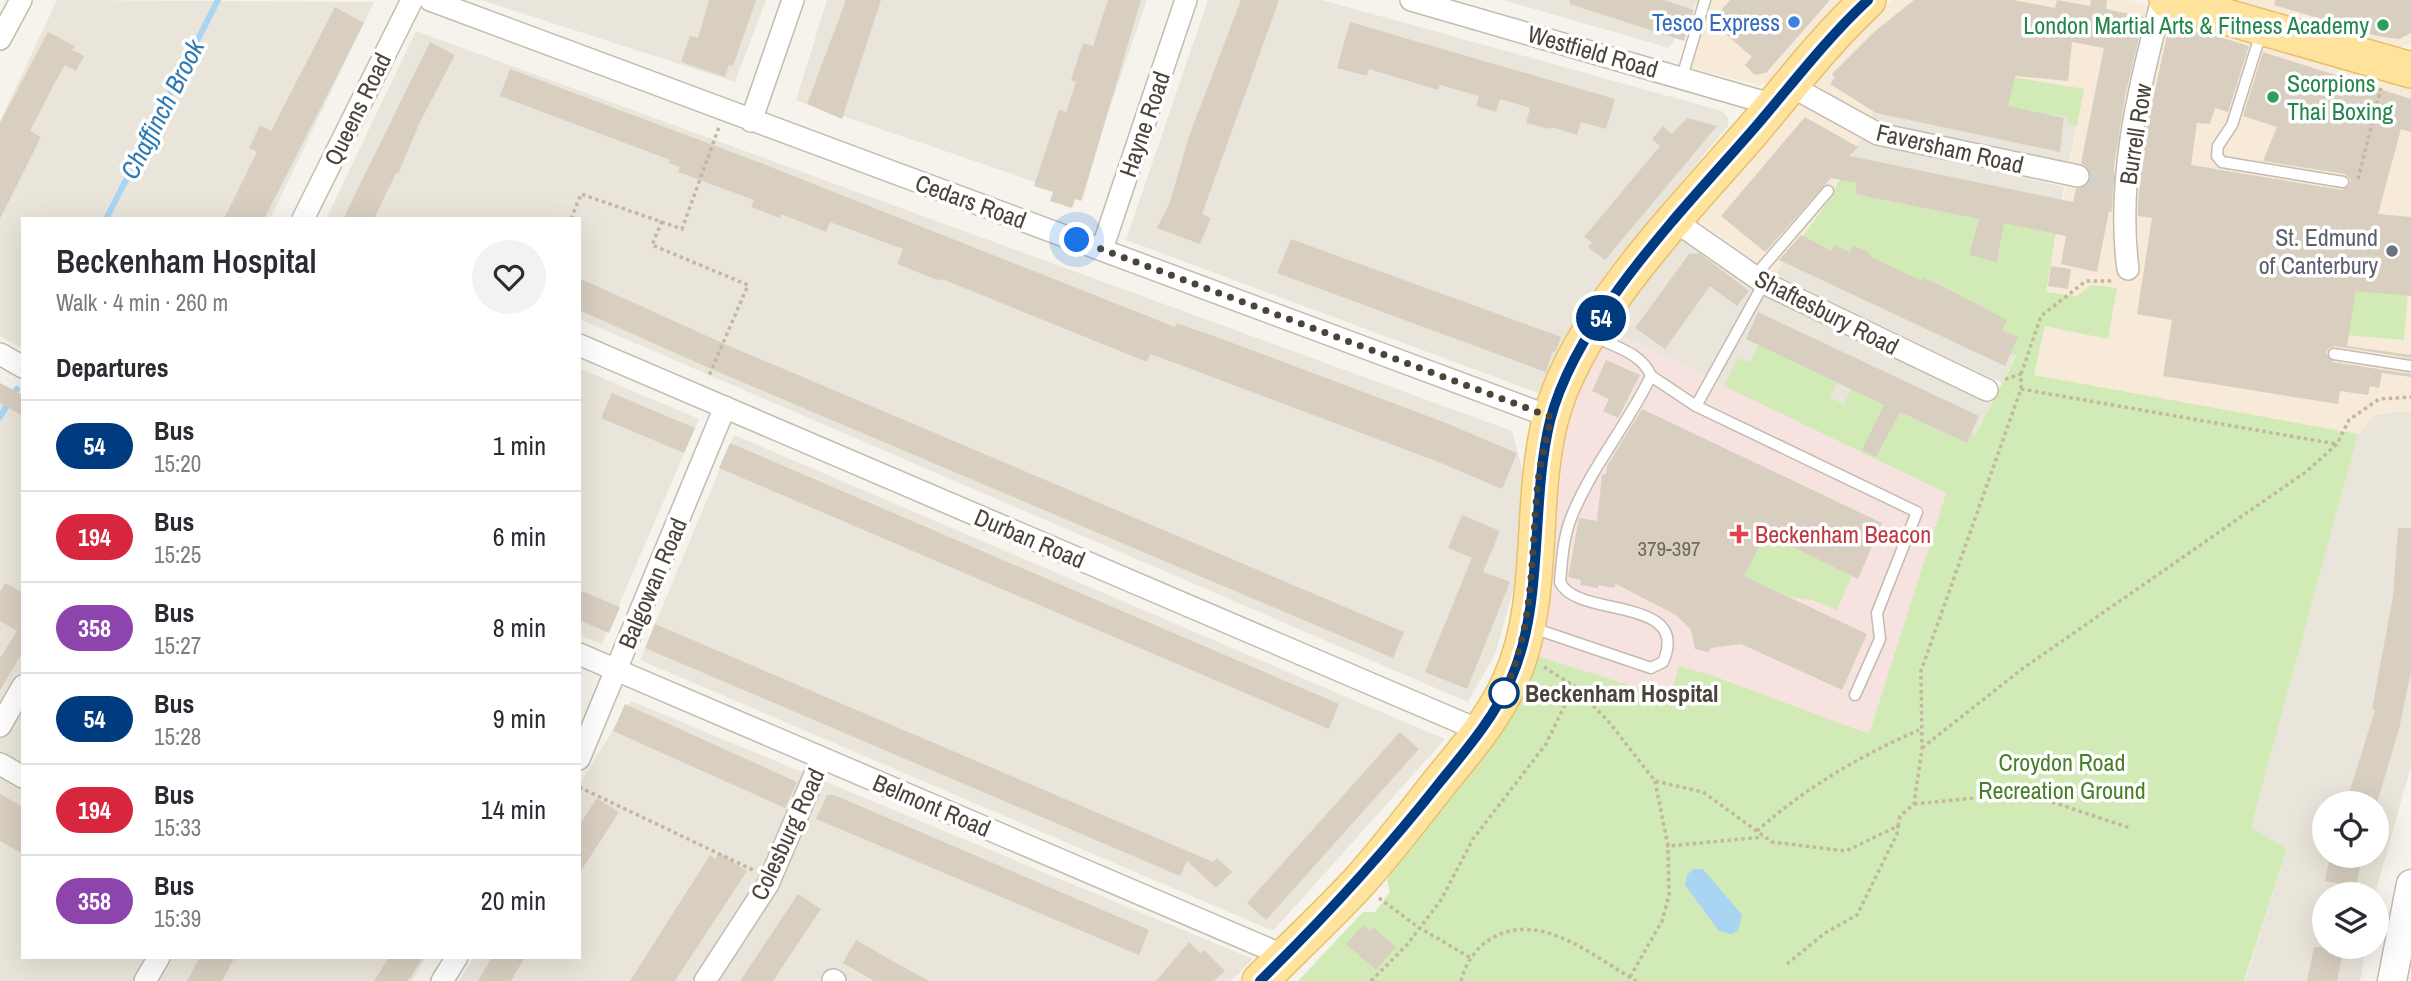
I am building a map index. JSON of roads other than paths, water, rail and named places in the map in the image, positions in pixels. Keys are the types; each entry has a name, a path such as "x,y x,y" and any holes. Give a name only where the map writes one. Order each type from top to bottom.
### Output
{"main road":[{"path":"1260,981 1358,883 1481,731 1499,703 1519,659 1527,626 1538,482 1551,417 1566,380 1590,334 1630,276 1675,221 1868,0"},
{"path":"2167,0 2399,67"}],"street":[{"path":"0,39 21,0"},
{"name":"Queens Road","path":"304,217 412,0"},
{"name":"Cedars Road","path":"430,0 724,112 1102,249 1551,417"},
{"path":"751,121 793,0"},
{"name":"Hayne Road","path":"1102,249 1186,0"},
{"name":"Westfield Road","path":"1411,0 1682,77 1783,95"},
{"name":"Burrell Row","path":"2128,269 2120,186 2162,0"},
{"name":"Faversham Road","path":"1783,95 1878,134 2078,176"},
{"name":"Shaftesbury Road","path":"1675,221 1759,280 1987,390"},
{"name":"Durban Road","path":"581,346 1481,731"},
{"path":"0,354 21,366"},
{"name":"Balgowan Road","path":"581,753 725,407"},
{"name":"Belmont Road","path":"581,655 1285,956"},
{"path":"0,726 21,689"},
{"name":"Colesburg Road","path":"705,981 770,880 822,758"},
{"path":"0,764 21,776"},
{"path":"2392,981 2411,884"},
{"path":"145,981 158,959"},
{"path":"442,981 456,959"}],"lane":[{"path":"1682,77 1705,0"},
{"path":"2262,27 2232,125 2218,146 2217,156 2222,162 2343,182"},
{"path":"1696,406 1759,280 1828,191"},
{"path":"1590,334 1639,357 1647,365 1651,376 1696,406 1917,512 1877,612 1880,639 1856,695"},
{"path":"2334,354 2411,366"},
{"path":"1527,626 1642,666 1651,668 1663,662 1669,649 1667,635 1656,621 1570,594 1560,582 1571,518 1605,450 1627,424 1651,376"}],"water":[{"path":"1693,869 1703,869 1742,915 1738,931 1731,934 1719,931 1685,885 1687,875"}],"waterway":[{"name":"Chaffinch Brook","path":"107,217 218,0"},
{"name":"Chaffinch Brook","path":"0,417 17,389"}],"tunnel":[{"path":"2078,176 2114,184"}],"place":[{"name":"Tesco Express","path":"1794,22"},
{"name":"London Martial Arts & Fitness Academy","path":"2383,25"},
{"name":"Scorpions Thai Boxing","path":"2273,97"},
{"name":"St. Edmund of Canterbury","path":"2392,251"},
{"name":"Beckenham Beacon","path":"1739,534"},
{"name":"Beckenham Hospital","path":"1504,693"}],"park label":[{"name":"Croydon Road Recreation Ground","path":"2062,776"}]}
